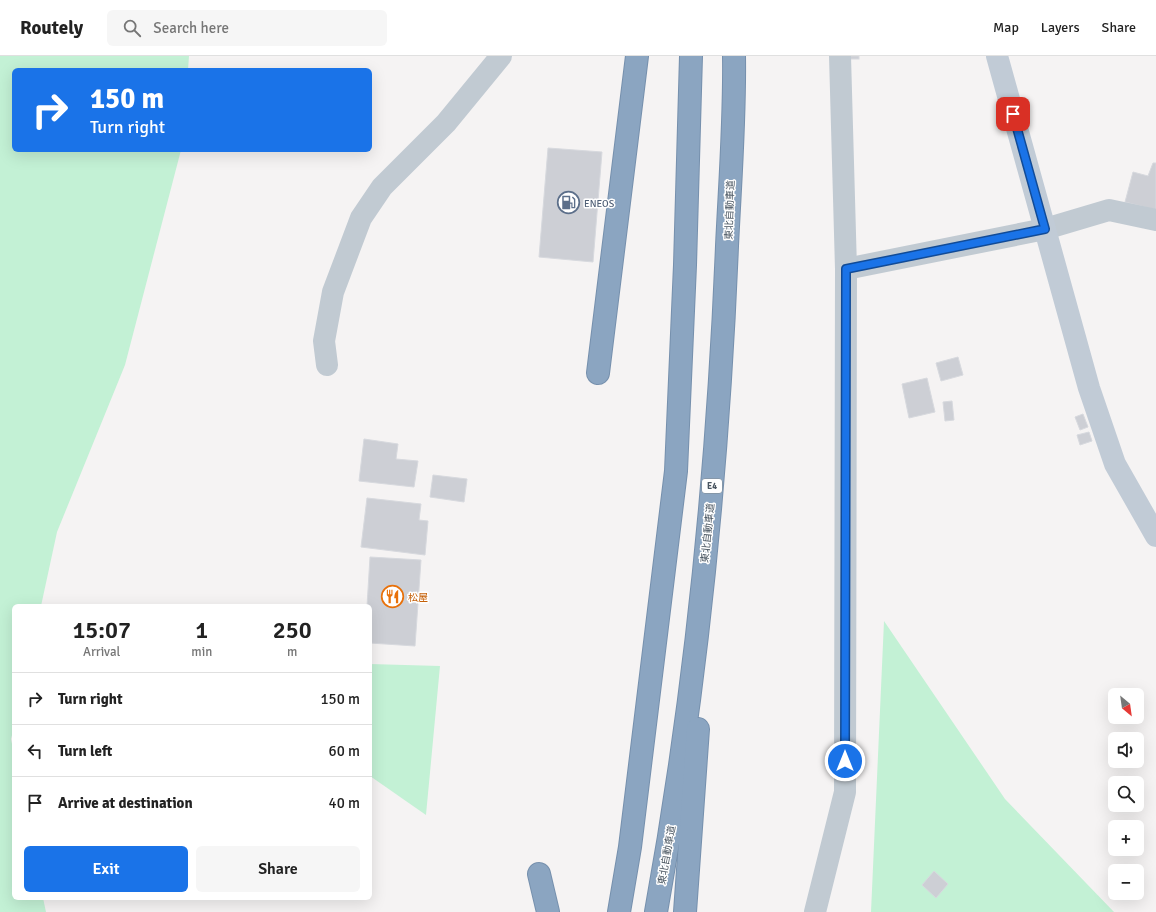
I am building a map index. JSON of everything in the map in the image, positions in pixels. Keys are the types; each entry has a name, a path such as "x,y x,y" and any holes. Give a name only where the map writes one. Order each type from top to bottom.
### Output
{"highway":[{"path":"598,373 637,56"},
{"path":"619,912 630,848 676,471 685,264 691,56"},
{"name":"東北自動車道","path":"656,912 689,706 714,471 724,313 734,56"},
{"path":"685,912 688,888 714,471"},
{"path":"539,874 548,912"}],"street":[{"path":"327,364 324,341 333,292 361,218 382,187 446,123 501,56"},
{"path":"816,912 845,792 846,269 840,56"},
{"path":"997,56 1089,388 1115,464 1156,536"},
{"path":"846,269 1045,229 1109,210 1156,220"}],"green space":[{"path":"0,56 189,56 188,68 12,68 12,152 180,152 125,365 57,532 41,604 12,604 12,900 43,900 46,912 0,912"},
{"path":"884,621 1005,799 1114,912 871,912"},
{"path":"372,664 440,666 426,815 372,777"}],"building":[{"path":"848,56 859,56 859,59 848,59"},
{"path":"548,148 602,152 593,262 539,257"},
{"path":"1153,163 1156,163 1156,210 1125,202 1133,172 1148,176"},
{"path":"958,357 963,375 941,381 936,363"},
{"path":"927,378 935,412 909,418 902,384"},
{"path":"952,401 954,420 945,421 943,402"},
{"path":"1083,414 1088,427 1080,430 1075,417"},
{"path":"1089,432 1092,441 1080,445 1077,435"},
{"path":"364,439 398,444 396,459 418,461 414,487 359,481"},
{"path":"433,475 467,479 464,502 430,497"},
{"path":"367,498 421,504 419,520 428,521 425,555 361,547"},
{"path":"370,557 421,560 415,646 372,643 372,604 367,604"},
{"path":"934,871 948,884 936,898 922,885"}],"place":[{"name":"ENEOS","path":"569,203"},
{"name":"松屋","path":"392,597"}],"route":[{"path":"845,761 844,466 846,269 1045,229 1013,114"}]}
